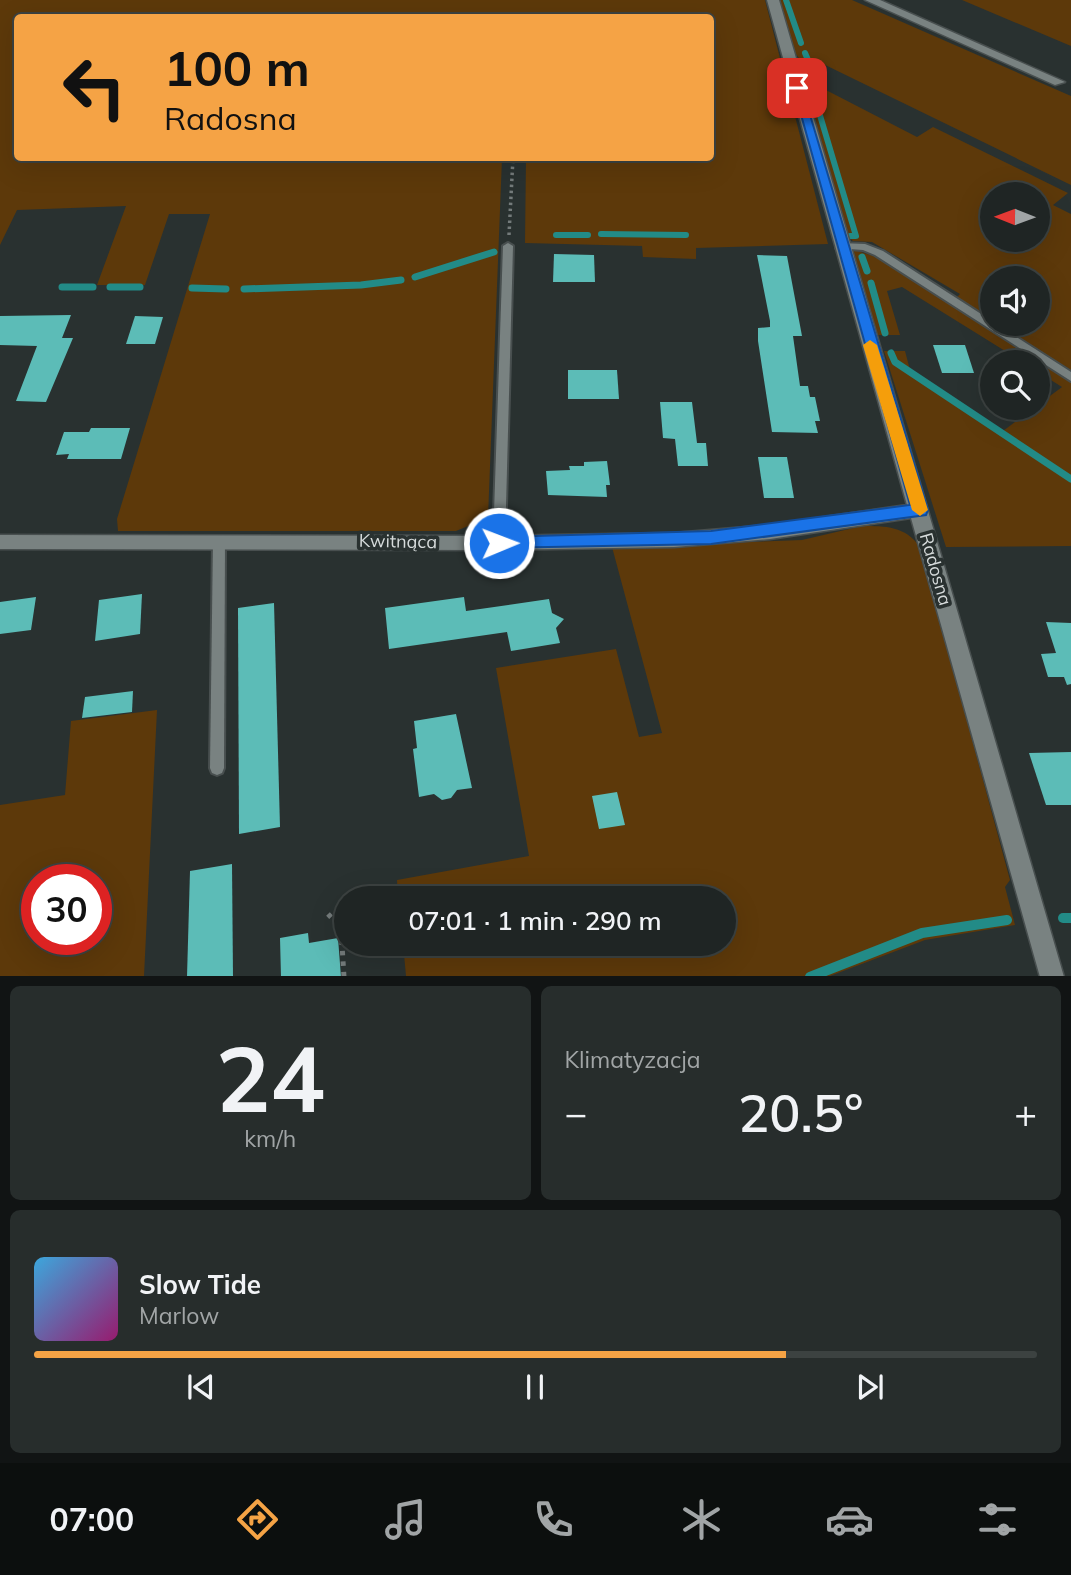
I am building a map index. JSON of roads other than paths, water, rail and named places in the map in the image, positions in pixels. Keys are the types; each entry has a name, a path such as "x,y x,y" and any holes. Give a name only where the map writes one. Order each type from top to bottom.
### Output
{"street":[{"name":"Radosna","path":"773,0 840,246 920,510 1052,976"},
{"path":"871,0 1059,82"},
{"name":"Kwitnąca","path":"0,542 499,543 711,538 920,510"}],"lane":[{"path":"499,543 508,246"},
{"path":"840,246 865,247 879,253 1071,377"},
{"path":"217,768 219,541"}],"waterway":[{"path":"786,0 801,43"},
{"path":"805,53 808,60"},
{"path":"809,72 815,99"},
{"path":"819,112 856,236 850,236"},
{"path":"601,234 686,235"},
{"path":"556,235 588,235"},
{"path":"415,277 494,252"},
{"path":"862,257 867,271"},
{"path":"244,289 361,285 401,280"},
{"path":"871,283 885,333"},
{"path":"62,287 93,287"},
{"path":"110,287 140,287"},
{"path":"192,288 226,289"},
{"path":"891,353 895,362 1071,479"},
{"path":"1063,918 1071,918"},
{"path":"813,976 922,933 1007,920"}]}
